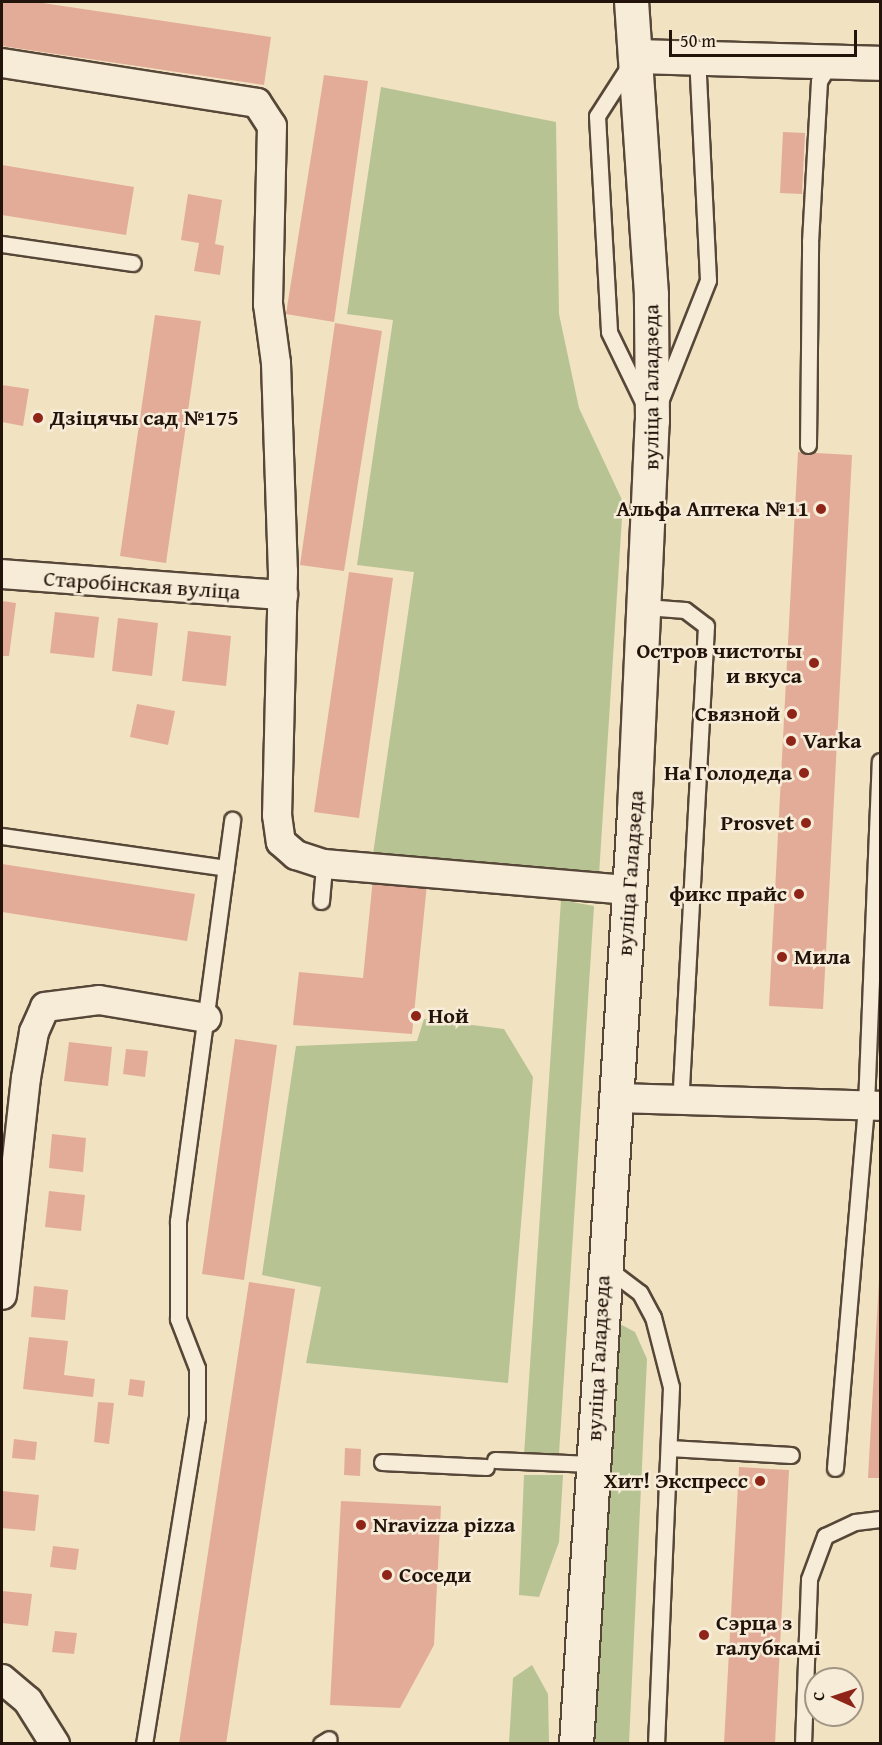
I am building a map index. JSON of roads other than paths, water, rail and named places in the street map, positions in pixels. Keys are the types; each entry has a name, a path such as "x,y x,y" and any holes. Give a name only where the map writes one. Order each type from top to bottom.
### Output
{"main road":[{"name":"вуліца Галадзеда","path":"576,1743 614,1098 629,890 645,607 652,421 651,294 631,2"},
{"path":"635,56 880,63"}],"street":[{"path":"2,63 257,104 266,110 272,126 268,304 276,363 283,595 277,815 281,842 296,855 324,864 629,890"},
{"name":"Старобінская вуліца","path":"2,574 283,595"},
{"path":"2,1295 26,1078 33,1032 45,1007 99,1000 207,1018"},
{"path":"614,1098 873,1106"},
{"path":"2,1679 28,1701 55,1743"}],"lane":[{"path":"635,56 597,116 609,332 652,421"},
{"path":"652,421 708,280 697,56"},
{"path":"808,445 810,242 819,81 832,60"},
{"path":"2,244 133,263"},
{"path":"645,607 686,610 706,626 680,1099"},
{"path":"835,1468 873,1106 880,761"},
{"path":"144,1743 197,1419 197,1368 178,1319 175,1276 178,1221 232,820"},
{"path":"2,836 226,868"},
{"path":"321,901 324,864"},
{"path":"604,1265 640,1293 653,1317 671,1387 656,1743"},
{"path":"669,1448 791,1455"},
{"path":"382,1462 592,1464"},
{"path":"803,1743 809,1579 825,1536 855,1522 880,1519"}],"place":[{"name":"Дзіцячы сад №175","path":"38,418"},
{"name":"Альфа Аптека №11","path":"821,509"},
{"name":"Остров чистоты и вкуса","path":"814,663"},
{"name":"Связной","path":"792,714"},
{"name":"Varka","path":"791,741"},
{"name":"На Голодеда","path":"804,773"},
{"name":"Prosvet","path":"806,823"},
{"name":"фикс прайс","path":"799,894"},
{"name":"Мила","path":"782,957"},
{"name":"Ной","path":"416,1016"},
{"name":"Хит! Экспресс","path":"760,1481"},
{"name":"Nravizza pizza","path":"361,1525"},
{"name":"Соседи","path":"387,1575"},
{"name":"Сэрца з галубкамі","path":"704,1635"}]}
